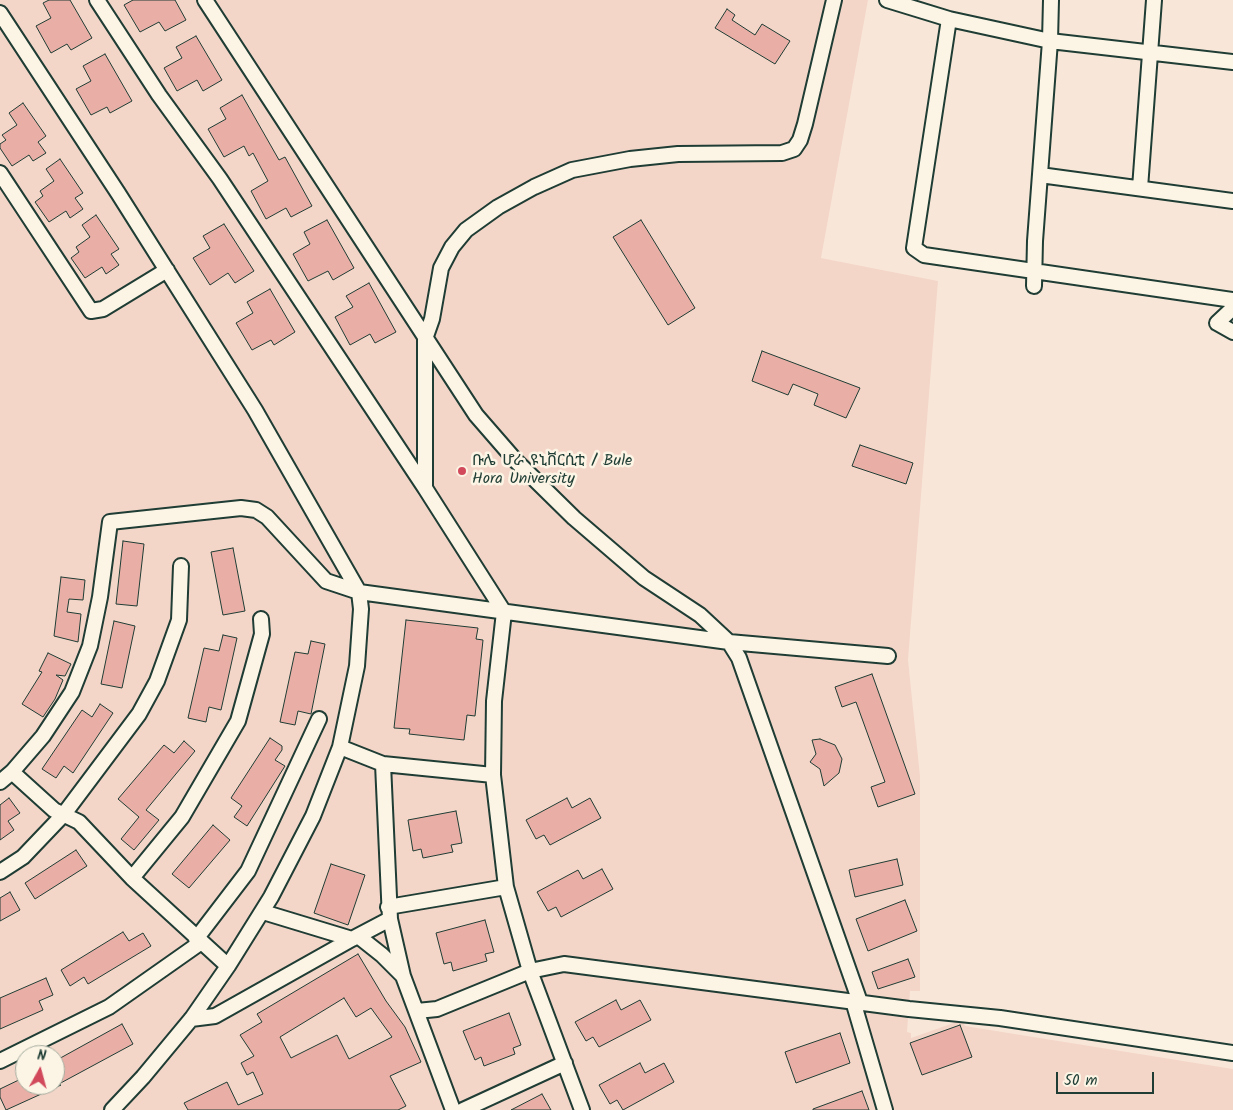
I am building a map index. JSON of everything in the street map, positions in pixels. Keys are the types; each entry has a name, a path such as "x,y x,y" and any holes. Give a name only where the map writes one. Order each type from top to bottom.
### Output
{"street":[{"path":"97,0 159,95 220,179 425,488 504,612 494,701 493,775 506,887 530,971 582,1110"},
{"path":"205,0 476,415 516,461 574,518 644,578 700,615 729,642 739,658 856,1001 885,1110"},
{"path":"425,488 425,339 432,319 441,268 452,247 466,230 498,207 534,187 572,170 630,159 678,154 782,153 794,149 800,140 805,124 834,0"},
{"path":"887,0 949,19 1050,41 1233,62"},
{"path":"1034,286 1051,0"},
{"path":"1140,188 1152,52 1154,0"},
{"path":"0,13 255,410 358,592 361,609 357,666 340,747 313,816 263,912 228,966 191,1020 143,1077 112,1110"},
{"path":"949,19 914,248 924,255 1233,300"},
{"path":"0,173 91,311 103,309 166,270"},
{"path":"1040,175 1233,201"},
{"path":"1233,308 1217,323 1233,332"},
{"path":"0,782 12,772 43,736 72,692 90,646 100,597 110,522 241,508 256,510 267,518 326,581 358,592 729,642 888,656"},
{"path":"0,872 23,857 64,814 139,714 157,681 179,620 181,566"},
{"path":"132,878 182,817 238,722 262,634 261,619"},
{"path":"0,1061 109,1007 198,941 248,871 319,719"},
{"path":"340,747 383,764 493,775"},
{"path":"383,764 389,913 403,976 453,1110"},
{"path":"12,772 54,810 78,822 132,878 198,941 228,966"},
{"path":"191,1020 215,1016 355,938 389,913 506,887"},
{"path":"263,912 355,938 382,955 403,976"},
{"path":"417,1011 437,1009 530,971 564,964 1000,1018 1233,1053"},
{"path":"463,1110 566,1063"}],"shaded area":[{"name":"ቡሌ ሆራ ዩኒቨርሲቲ / Bule Hora University","path":"0,0 868,0 821,258 938,281 908,660 920,776 920,991 910,991 907,1032 911,1033 911,1038 962,1020 965,1026 1233,1069 1233,1110 0,1110"}],"building":[{"path":"49,0 70,0 92,38 71,50 67,44 51,53 36,26 51,18 43,3"},
{"path":"133,0 175,0 186,20 165,31 159,22 140,32 124,5"},
{"path":"727,9 735,15 732,20 755,35 762,24 790,41 775,64 715,28"},
{"path":"196,36 222,80 203,91 197,80 177,91 164,68 182,58 176,47"},
{"path":"105,54 132,101 110,113 107,107 91,115 76,89 91,81 83,66"},
{"path":"242,95 279,160 285,157 312,206 291,217 286,208 266,219 251,191 268,181 253,153 249,156 244,146 224,157 208,129 226,119 220,108"},
{"path":"23,103 46,136 38,142 46,153 33,161 29,155 12,166 0,148 0,144 6,140 2,135 17,125 9,113"},
{"path":"60,159 83,193 75,198 83,209 70,218 66,211 49,222 35,202 43,196 40,191 54,181 46,169"},
{"path":"96,215 119,249 111,254 119,265 106,274 102,267 85,278 71,258 79,252 76,247 90,237 82,225"},
{"path":"327,220 354,268 333,280 328,271 308,281 293,254 310,244 304,232"},
{"path":"641,220 695,308 668,325 613,237"},
{"path":"224,224 254,271 235,283 228,273 210,285 193,258 210,248 203,236"},
{"path":"369,283 396,332 375,343 370,334 350,345 335,317 353,307 346,296"},
{"path":"270,289 295,332 274,345 271,340 252,350 236,323 253,313 247,302"},
{"path":"762,351 860,388 846,418 814,405 818,394 793,384 788,395 752,381"},
{"path":"860,445 913,463 906,484 852,466"},
{"path":"123,541 144,544 137,606 116,604"},
{"path":"233,548 245,611 223,615 211,552"},
{"path":"61,577 85,580 83,600 69,599 67,612 81,614 78,642 54,636"},
{"path":"406,620 478,628 476,639 483,640 475,716 467,715 464,740 409,734 410,729 394,728"},
{"path":"114,621 135,626 122,688 101,684"},
{"path":"223,635 237,638 221,710 209,707 206,722 188,718 204,648 219,651"},
{"path":"311,641 325,644 311,714 298,711 295,725 280,722 295,652 308,654"},
{"path":"48,653 71,664 65,676 56,675 63,680 55,699 43,717 22,704 42,672 39,671"},
{"path":"872,674 915,794 878,807 871,787 885,782 856,702 842,707 835,687"},
{"path":"100,704 113,713 73,773 64,766 56,778 42,769 82,710 92,717"},
{"path":"270,738 282,746 282,750 275,760 285,766 247,826 234,817 242,806 231,798"},
{"path":"820,739 835,745 842,759 839,773 824,786 820,769 810,762 816,754 812,740"},
{"path":"184,741 195,751 146,810 159,820 134,850 121,839 139,817 118,799 164,745 174,753"},
{"path":"9,798 20,813 8,821 14,830 0,840 0,805"},
{"path":"567,798 572,808 590,798 601,818 550,845 544,835 536,839 526,820"},
{"path":"456,811 462,843 451,845 453,852 423,858 421,849 413,851 408,820"},
{"path":"213,825 230,840 189,888 172,874"},
{"path":"76,850 87,866 35,899 25,883"},
{"path":"897,859 903,885 855,897 849,870"},
{"path":"331,864 365,875 348,925 314,913"},
{"path":"602,869 613,889 561,917 556,907 548,911 537,892 578,870 583,879"},
{"path":"10,892 20,910 0,921 0,898"},
{"path":"905,900 917,931 868,951 856,919"},
{"path":"485,920 494,952 485,954 487,961 453,971 451,962 444,964 436,933"},
{"path":"123,932 129,941 143,933 151,946 88,984 84,977 70,986 61,970"},
{"path":"358,954 386,1001 405,1027 421,1062 390,1076 406,1106 398,1110 188,1110 184,1103 227,1082 238,1105 263,1094 253,1072 247,1075 241,1063 254,1056 240,1035 262,1022 257,1014","holes":["344,998 356,1017 371,1008 392,1037 349,1059 337,1035 291,1058 280,1037"]},
{"path":"908,959 915,977 878,989 872,972"},
{"path":"46,978 53,995 39,1001 43,1010 0,1029 0,998"},
{"path":"616,1000 621,1010 640,1000 651,1020 599,1047 593,1037 586,1041 575,1022"},
{"path":"509,1013 521,1045 513,1048 515,1054 484,1066 481,1057 475,1060 463,1031"},
{"path":"122,1024 133,1044 65,1081 65,1055"},
{"path":"960,1025 972,1057 922,1075 910,1043"},
{"path":"840,1033 850,1063 796,1083 785,1052"},
{"path":"640,1063 645,1073 664,1063 674,1082 623,1110 617,1100 610,1104 599,1085"},
{"path":"15,1082 15,1095 39,1095 6,1110 0,1097 0,1089"},
{"path":"862,1091 869,1110 813,1110 813,1109"},
{"path":"542,1094 551,1110 511,1110"}],"place":[{"name":"ቡሌ ሆራ ዩኒቨርሲቲ / Bule Hora University","path":"462,471"}]}
